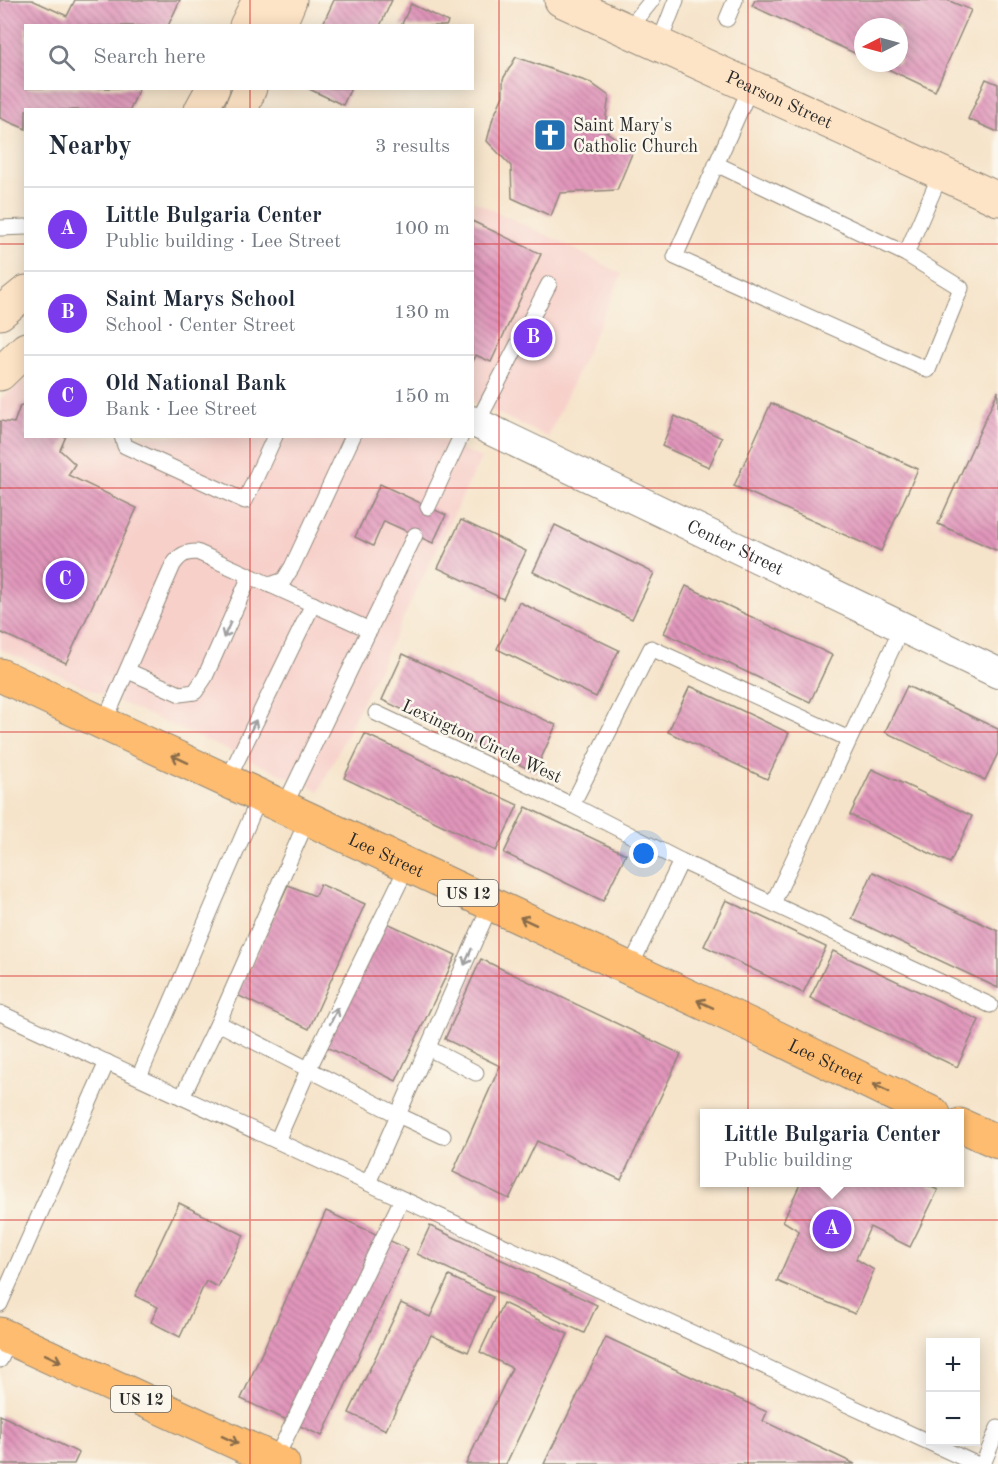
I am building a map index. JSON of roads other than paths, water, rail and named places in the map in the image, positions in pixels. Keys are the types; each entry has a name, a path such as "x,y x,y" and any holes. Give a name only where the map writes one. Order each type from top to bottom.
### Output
{"main road":[{"name":"Lee Street","path":"0,675 926,1109"},
{"path":"964,1127 998,1142"},
{"name":"US 12","path":"3,1344 279,1462"}],"street":[{"path":"247,24 259,0"},
{"path":"280,24 290,0"},
{"name":"Pearson Street","path":"561,0 998,199"},
{"path":"202,108 212,90"},
{"path":"242,108 249,90"},
{"path":"0,313 24,294"},
{"path":"0,374 24,351"},
{"name":"Center Street","path":"474,429 998,673"}],"lane":[{"path":"628,30 652,0"},
{"path":"659,45 675,0"},
{"path":"727,19 735,0"},
{"path":"716,164 906,254 962,288 928,370 675,257 750,86"},
{"path":"906,254 942,173"},
{"path":"0,228 24,227"},
{"path":"474,420 549,284"},
{"path":"123,438 125,446 245,501 274,438"},
{"path":"270,585 284,580 292,567 352,438"},
{"path":"428,507 464,438"},
{"path":"139,1077 284,807 415,535"},
{"path":"104,723 173,565 179,556 188,552 197,552 370,630"},
{"path":"128,671 180,694 195,692 205,677 250,576"},
{"path":"226,781 313,604"},
{"path":"773,903 902,627"},
{"path":"572,805 651,648 849,739"},
{"name":"Lexington Circle West","path":"376,713 572,805 681,861 990,1005"},
{"path":"182,1097 218,1023 284,807"},
{"path":"630,969 681,861"},
{"path":"278,1141 309,1068 408,865"},
{"path":"368,1183 491,904"},
{"path":"0,1012 976,1464"},
{"path":"218,1023 443,1136"},
{"path":"428,1048 476,1073"},
{"path":"0,1304 107,1062"},
{"path":"279,1462 402,1199"},
{"path":"983,1464 998,1428"}],"place":[{"name":"Saint Mary's Catholic Church","path":"550,135"},
{"name":"Saint Marys School","path":"533,338"},
{"name":"Old National Bank","path":"65,580"},
{"name":"Little Bulgaria Center","path":"832,1229"}]}
